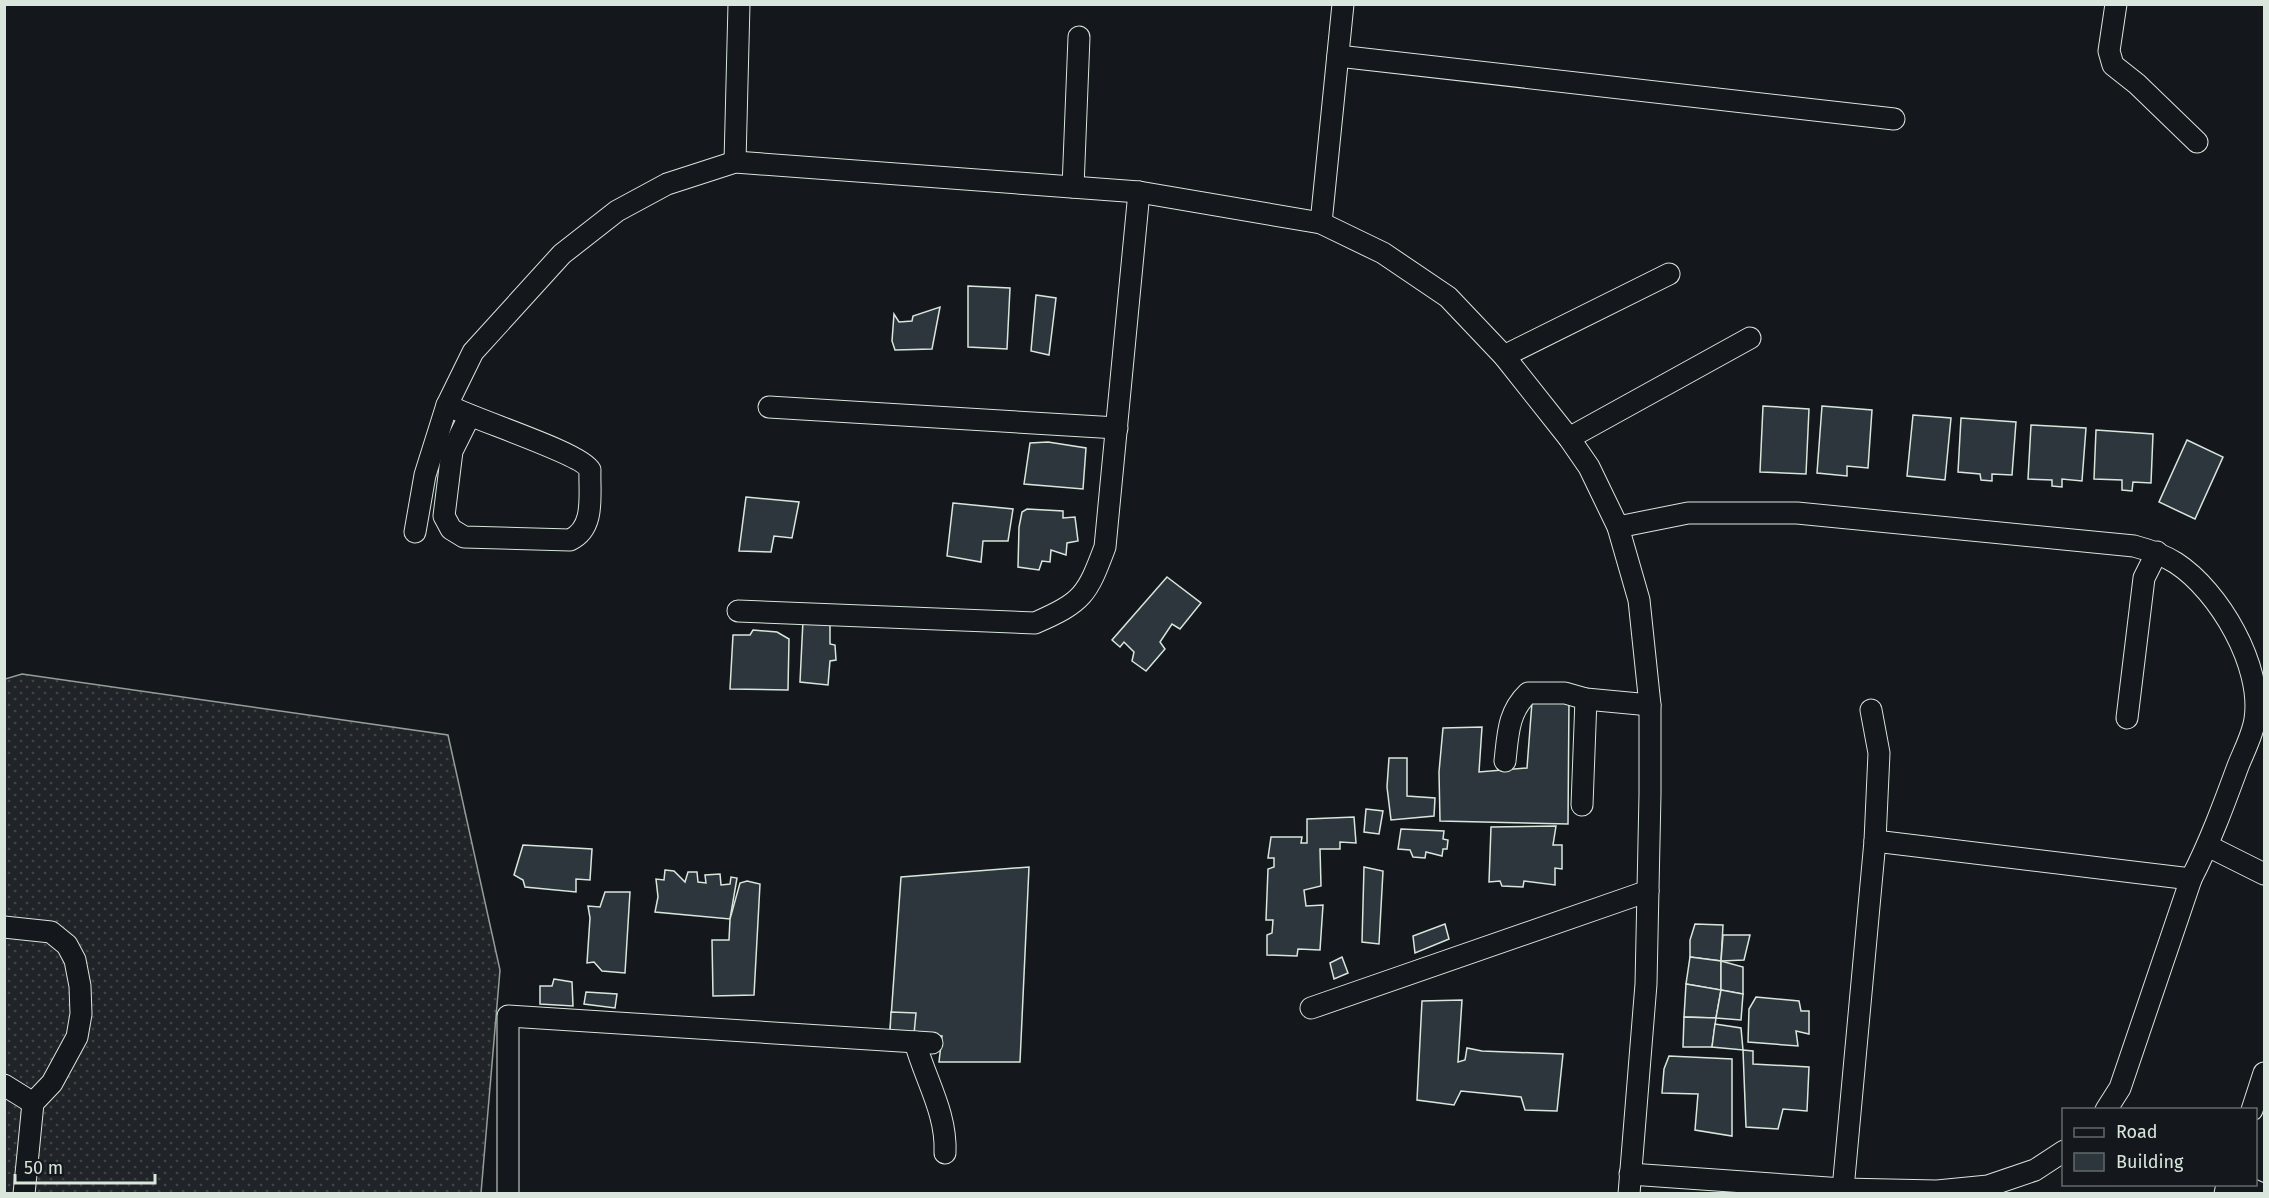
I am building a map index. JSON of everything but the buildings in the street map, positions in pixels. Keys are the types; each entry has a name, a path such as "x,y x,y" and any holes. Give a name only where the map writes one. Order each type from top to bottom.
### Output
{"street":[{"path":"735,162 739,4"},
{"path":"1321,223 1343,4"},
{"path":"2116,4 2109,51 2113,65 2137,84 2197,142"},
{"path":"1072,187 1078,37"},
{"path":"1338,56 1894,118"},
{"path":"416,532 424,475 447,405 472,352 562,254 617,211 668,184 735,162 1139,192 1321,223 1383,253 1448,297 1504,356 1569,438 1588,467 1618,527 1639,600 1650,705 1646,984 1629,1184 1937,1191 1988,1186 2035,1170 2062,1152"},
{"path":"738,611 1035,623 1066,609 1090,586 1105,547 1139,192"},
{"path":"1504,356 1669,274"},
{"path":"1569,438 1750,338"},
{"path":"447,405 469,417 570,454 588,465 590,470 588,521 585,530 570,540 464,537 451,529 444,516 452,451 469,417"},
{"path":"769,407 1117,428"},
{"path":"1618,527 1688,513 1797,513 2134,546 2157,552 2177,564 2213,598 2240,643 2257,695 2255,720 2208,846 2191,879 2120,1088 2107,1108"},
{"path":"2127,718 2144,578 2157,552"},
{"path":"1505,761 1509,724 1515,705 1528,693 1565,693 1586,699 1650,705"},
{"path":"1582,805 1586,699"},
{"path":"1843,1189 1875,841 1879,753 1871,710"},
{"path":"1875,841 2191,879"},
{"path":"2208,846 2265,874"},
{"path":"1311,1008 1647,891"},
{"path":"4,927 51,932 67,945 75,960 80,986 81,1014 77,1037 52,1083 33,1103 24,1194"},
{"path":"508,1194 508,1016 923,1042 922,1070 942,1113 946,1131 945,1153"},
{"path":"2253,1108 2265,1073"},
{"path":"4,1084 33,1103"},
{"path":"2242,1186 2262,1194"}],"shaded area":[{"path":"22,674 448,735 500,970 481,1193 5,1194 5,679"}]}
